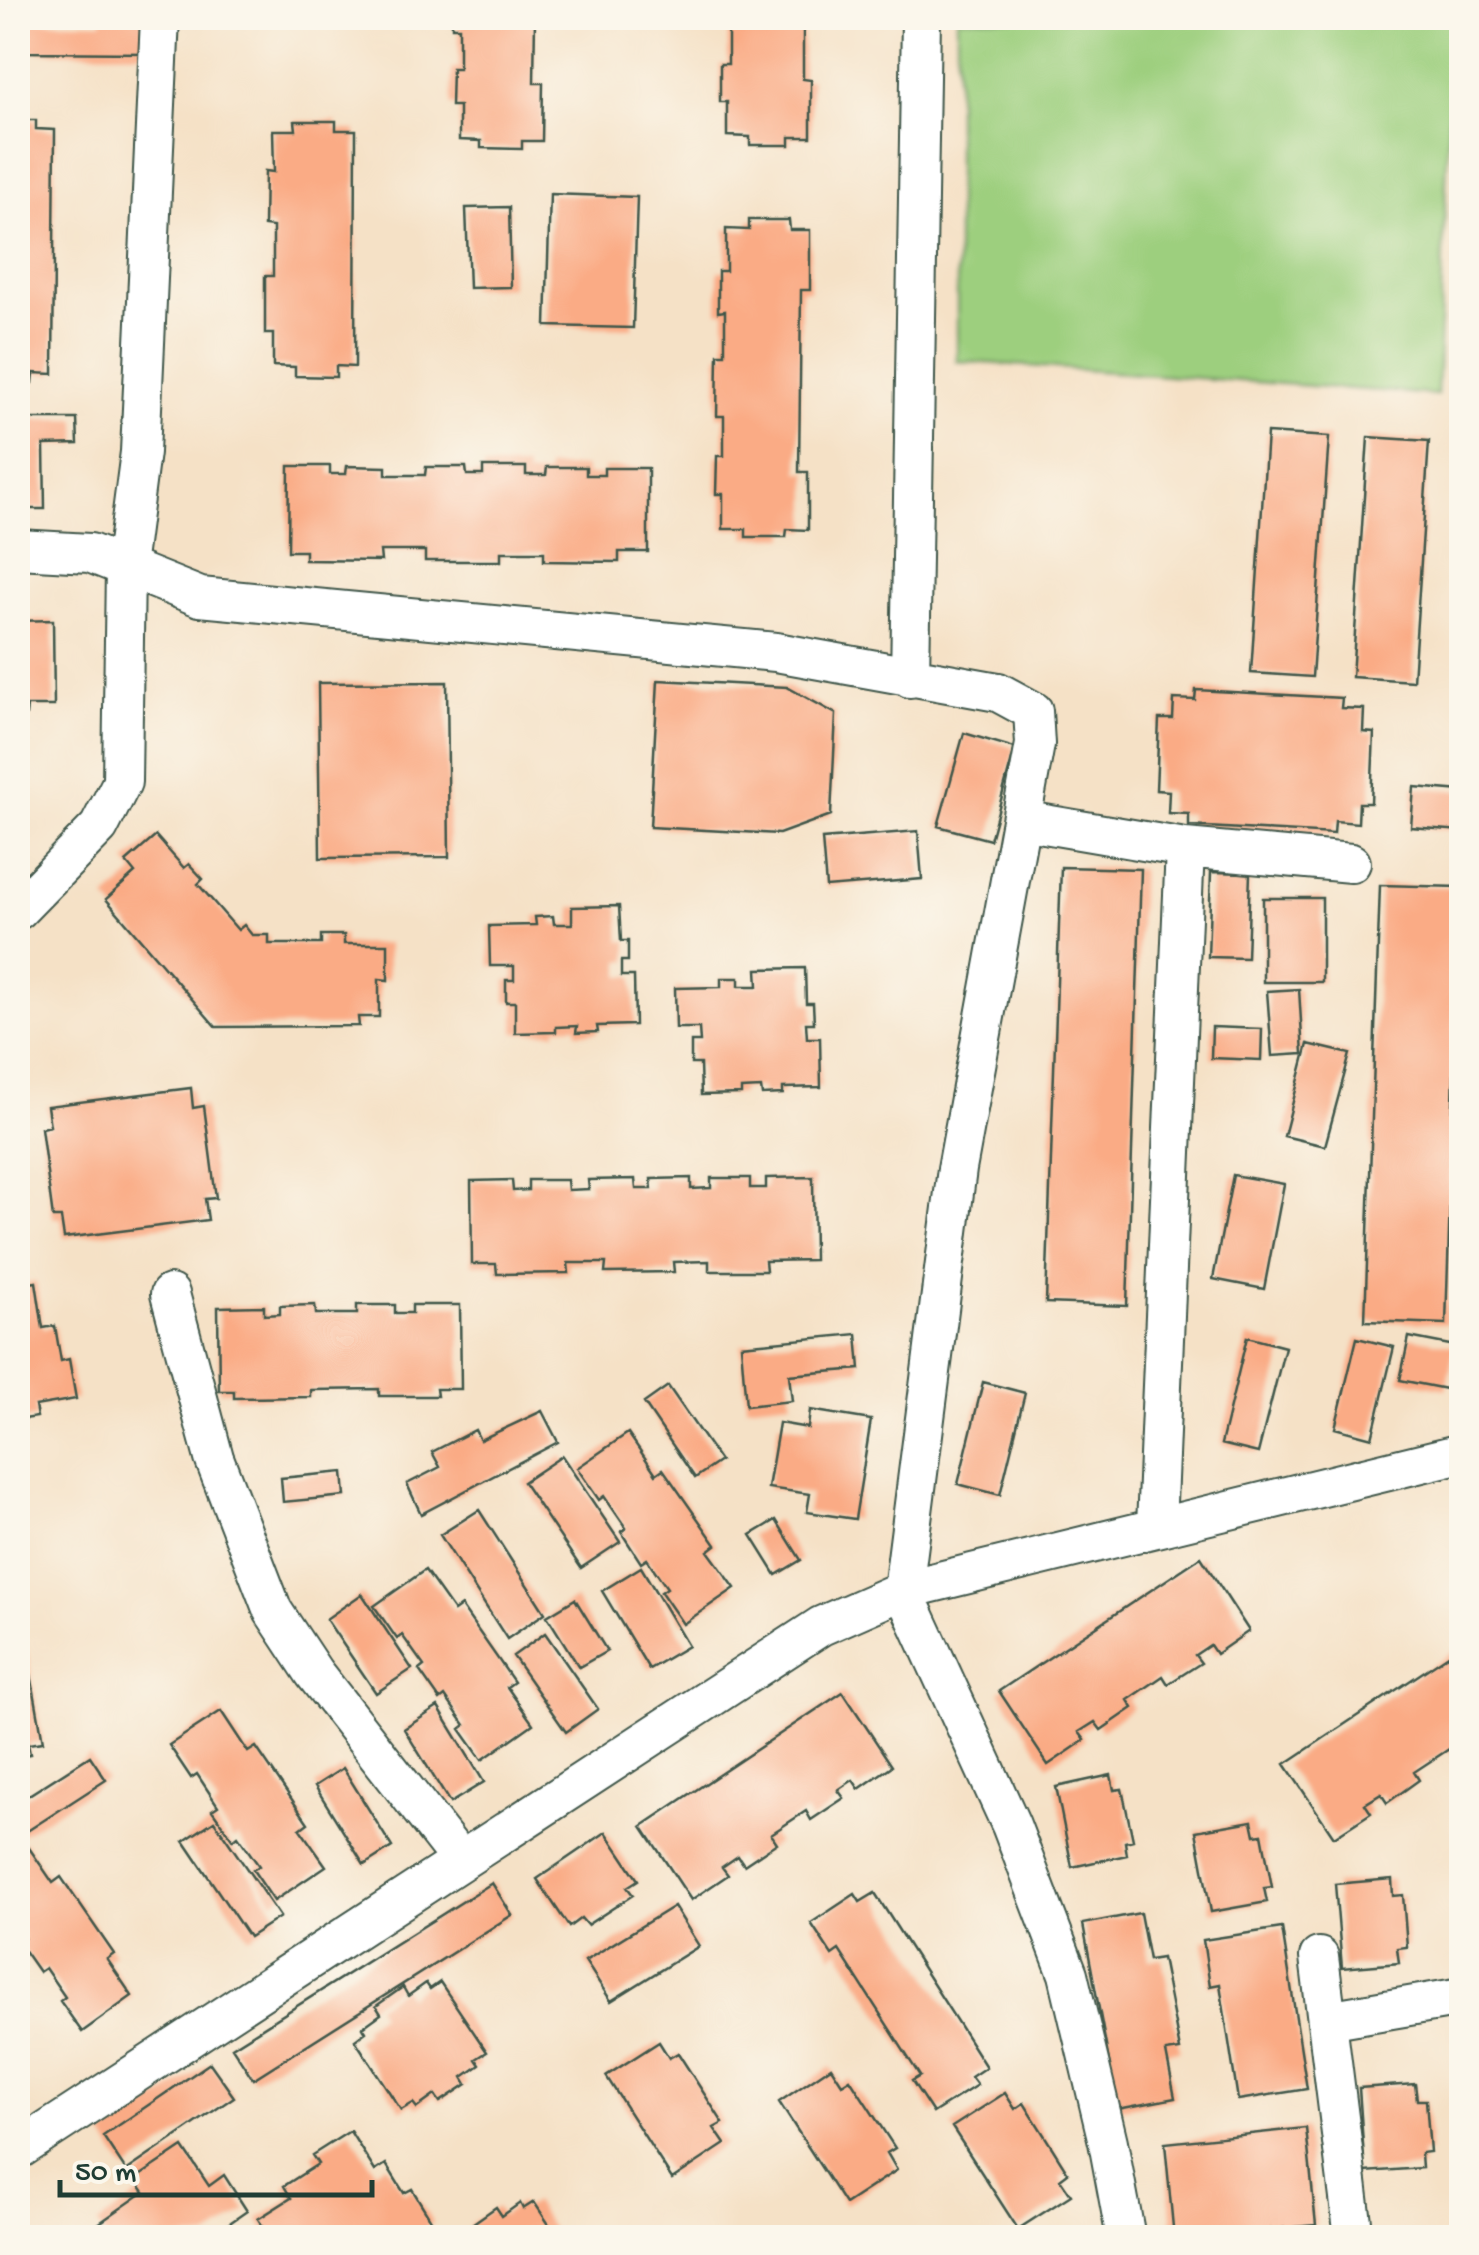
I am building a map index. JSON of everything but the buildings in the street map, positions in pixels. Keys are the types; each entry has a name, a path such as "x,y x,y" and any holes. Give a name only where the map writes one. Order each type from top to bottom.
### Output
{"street":[{"path":"18,910 99,827 122,782 125,567 140,452 160,18"},
{"path":"910,678 922,18"},
{"path":"18,549 90,552 200,597 776,652 998,692 1033,711 1035,744 956,1168 904,1590 1011,1826 1068,1974 1108,2142 1126,2238"},
{"path":"1021,820 1185,848 1351,863"},
{"path":"1156,1526 1185,848"},
{"path":"170,1294 214,1458 273,1610 314,1673 460,1861"},
{"path":"18,2150 821,1626 904,1590 1462,1453"},
{"path":"1319,1957 1354,2238"},
{"path":"1327,2020 1462,1998"}],"green space":[{"path":"957,18 1453,18 1437,395 957,361"}]}
